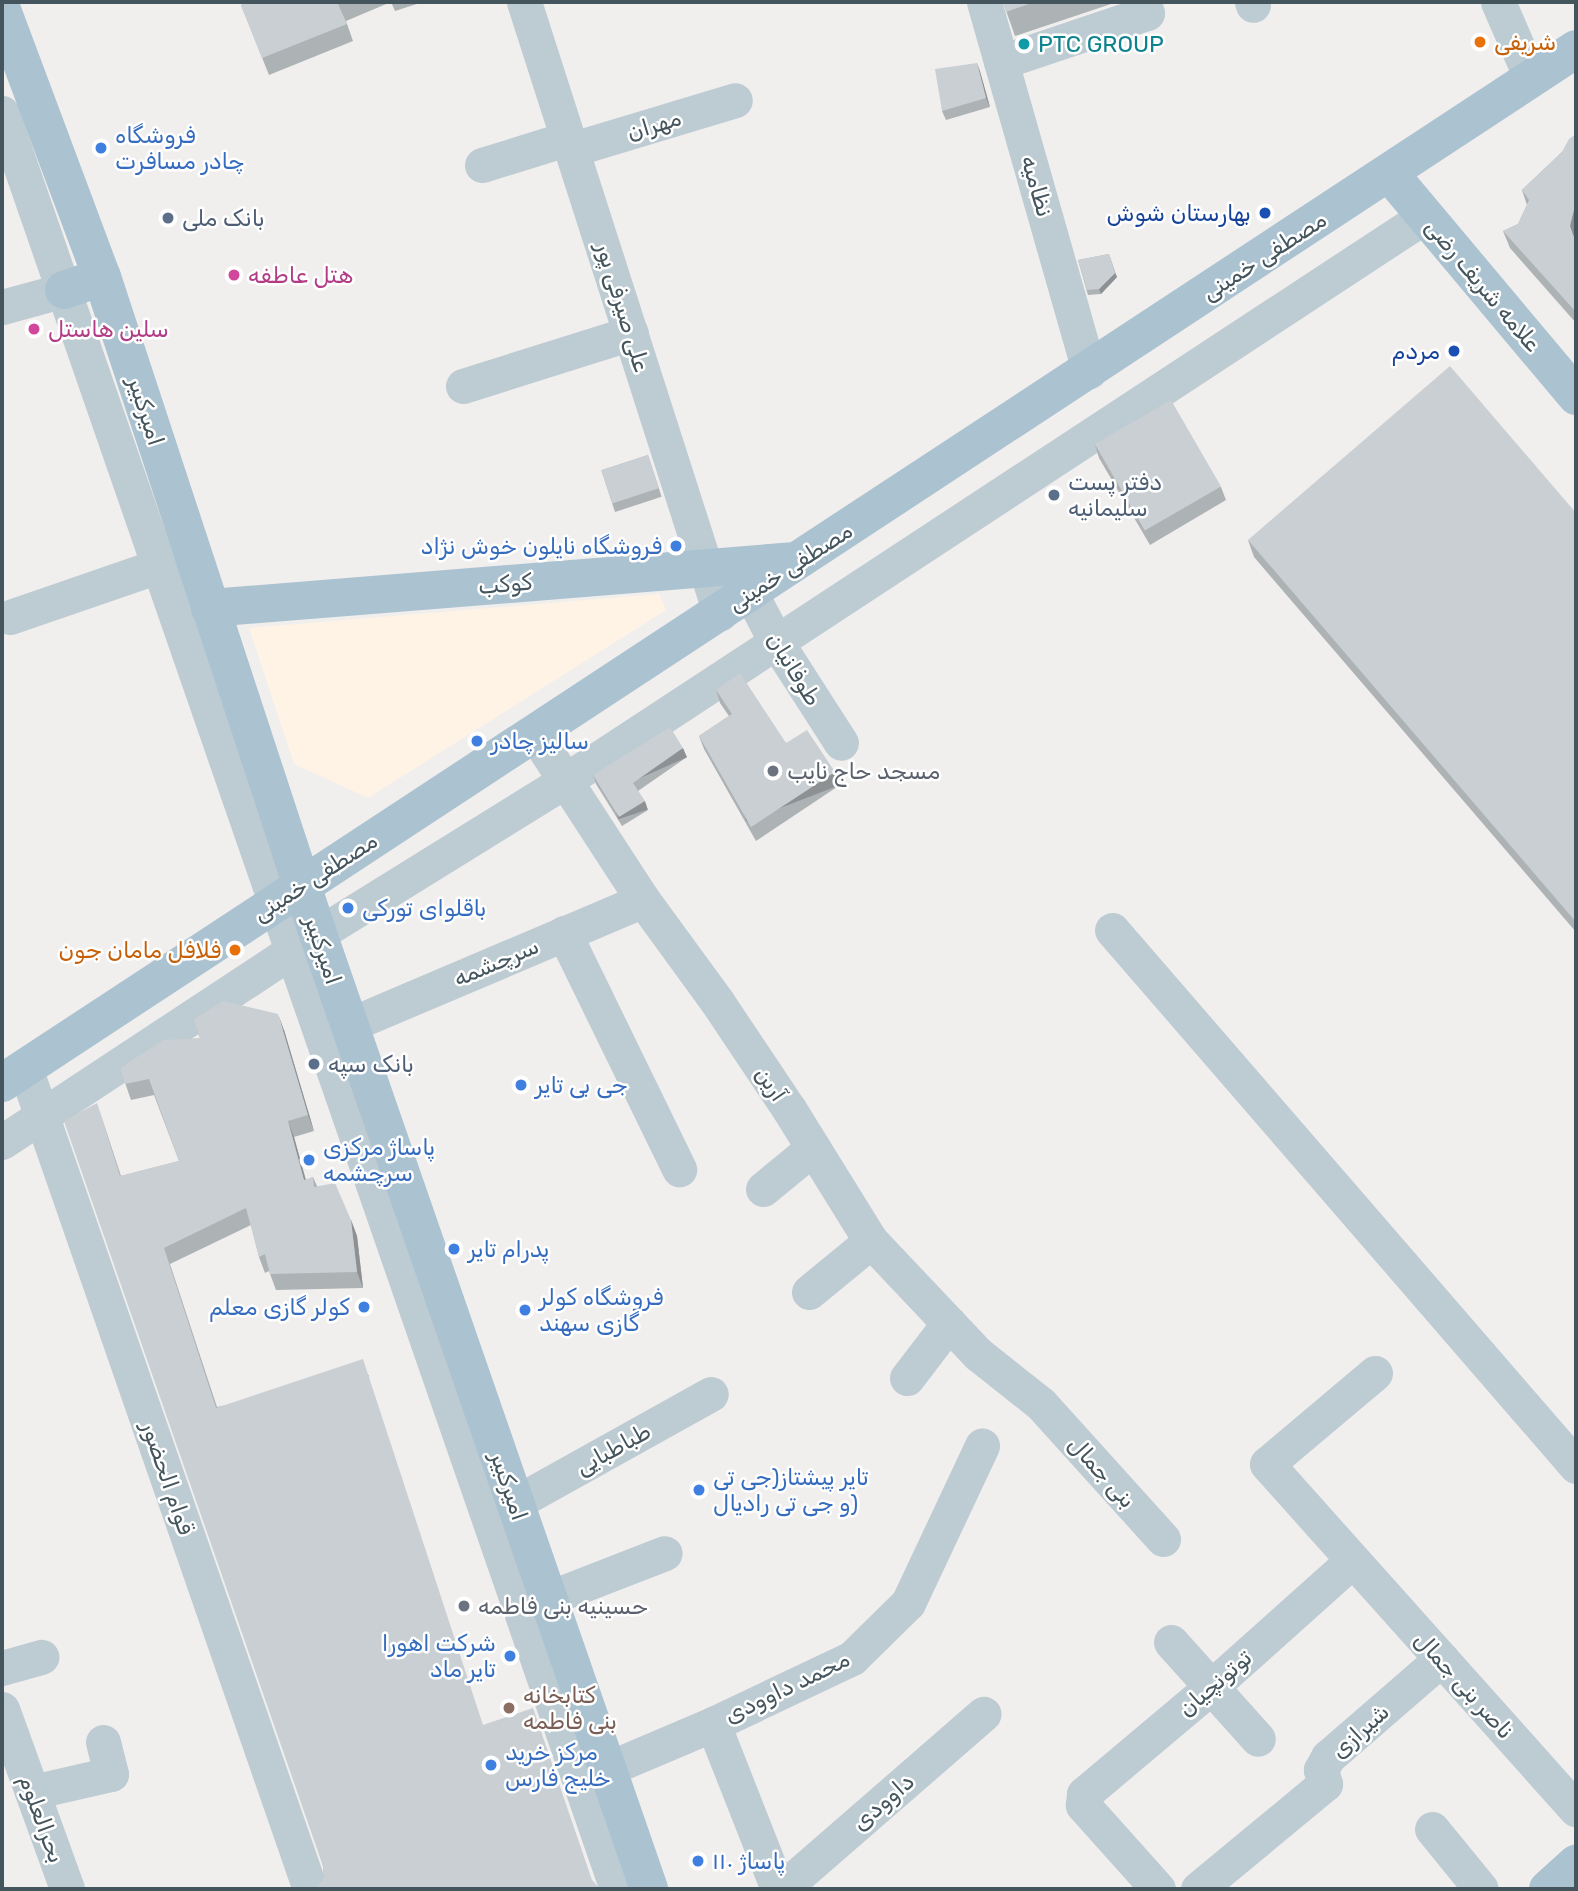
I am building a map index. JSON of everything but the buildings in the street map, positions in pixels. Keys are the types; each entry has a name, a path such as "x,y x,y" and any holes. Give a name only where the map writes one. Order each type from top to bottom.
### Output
{"main road":[{"name":"امیرکبیر","path":"2,10 103,277 210,608 289,894 305,942 349,1025 649,1889"},
{"name":"مصطفی خمینی","path":"13,1075 1090,371 1576,49"},
{"name":"علامه شریف رضی","path":"1390,174 1576,396"},
{"path":"64,290 103,277"},
{"name":"کوکب","path":"210,608 800,560"},
{"path":"1548,1889 1576,1864"}],"street":[{"name":"علی صیرفی پور","path":"524,2 705,567 735,603"},
{"name":"نظامیه","path":"984,2 1090,371"},
{"path":"1001,62 1147,13 1143,2"},
{"path":"1498,2 1531,78"},
{"name":"مهران","path":"482,165 735,100"},
{"path":"2,113 158,565 289,894"},
{"path":"2,1142 305,942 566,780 775,640 1425,216"},
{"path":"2,307 64,290"},
{"path":"463,386 631,333"},
{"path":"10,617 158,565"},
{"name":"طوفانیان","path":"735,603 775,640 841,743"},
{"name":"آرین","path":"535,734 643,900 718,1003 871,1241 978,1354 1041,1404"},
{"name":"سرچشمه","path":"349,1025 643,900"},
{"path":"1112,930 1576,1466"},
{"path":"565,933 679,1169"},
{"path":"305,942 617,1889"},
{"name":"قوام الحضور","path":"13,1075 42,1115 310,1889"},
{"path":"763,1188 813,1148"},
{"path":"809,1292 871,1241"},
{"path":"907,1378 949,1323"},
{"name":"ناصر بنی جمال","path":"1375,1373 1267,1464 1576,1809"},
{"name":"طباطبایی","path":"515,1503 711,1394"},
{"name":"بنی جمال","path":"1041,1404 1163,1539"},
{"name":"محمد داوودی","path":"607,1769 713,1724 852,1658 908,1603 982,1446"},
{"path":"549,1598 664,1553"},
{"name":"توتونچیان","path":"1158,1889 1083,1805 1084,1794 1211,1687 1352,1561"},
{"path":"1171,1642 1258,1739"},
{"path":"2,1668 41,1657"},
{"name":"شیرازی","path":"1198,1889 1325,1784 1321,1770 1328,1757 1441,1659"},
{"name":"بحرالعلوم","path":"2,1709 67,1889"},
{"name":"داوودی","path":"780,1889 984,1714"},
{"path":"713,1724 780,1889"},
{"path":"32,1792 111,1774 103,1742"},
{"path":"1432,1829 1481,1889"}],"shaded area":[{"path":"659,594 666,610 368,798 294,764 249,628"}],"place":[{"name":"شریفی","path":"1480,42"},
{"name":"PTC GROUP","path":"1024,44"},
{"name":"فروشگاه چادر مسافرت","path":"101,148"},
{"name":"بهارستان شوش","path":"1265,213"},
{"name":"بانک ملی","path":"168,218"},
{"name":"هتل عاطفه","path":"234,275"},
{"name":"سلین هاستل","path":"34,329"},
{"name":"مردم","path":"1454,351"},
{"name":"دفتر پست سلیمانیه","path":"1054,495"},
{"name":"فروشگاه نایلون خوش نژاد","path":"676,546"},
{"name":"سالیز چادر","path":"477,741"},
{"name":"مسجد حاج نایب","path":"773,771"},
{"name":"باقلوای تورکی","path":"348,908"},
{"name":"فلافل مامان جون","path":"235,950"},
{"name":"بانک سپه","path":"314,1064"},
{"name":"جی بی تایر","path":"521,1085"},
{"name":"پاساژ مرکزی سرچشمه","path":"309,1160"},
{"name":"پدرام تایر","path":"454,1249"},
{"name":"کولر گازی معلم","path":"364,1307"},
{"name":"فروشگاه کولر گازی سهند","path":"525,1310"},
{"name":"تایر پیشتاز(جی تی و جی تی رادیال)","path":"699,1490"},
{"name":"حسینیه بنی فاطمه","path":"464,1606"},
{"name":"شرکت اهورا تایر ماد","path":"510,1656"},
{"name":"کتابخانه بنی فاطمه","path":"509,1708"},
{"name":"مرکز خرید خلیج فارس","path":"491,1765"},
{"name":"پاساژ ۱۱۰","path":"698,1861"}]}
